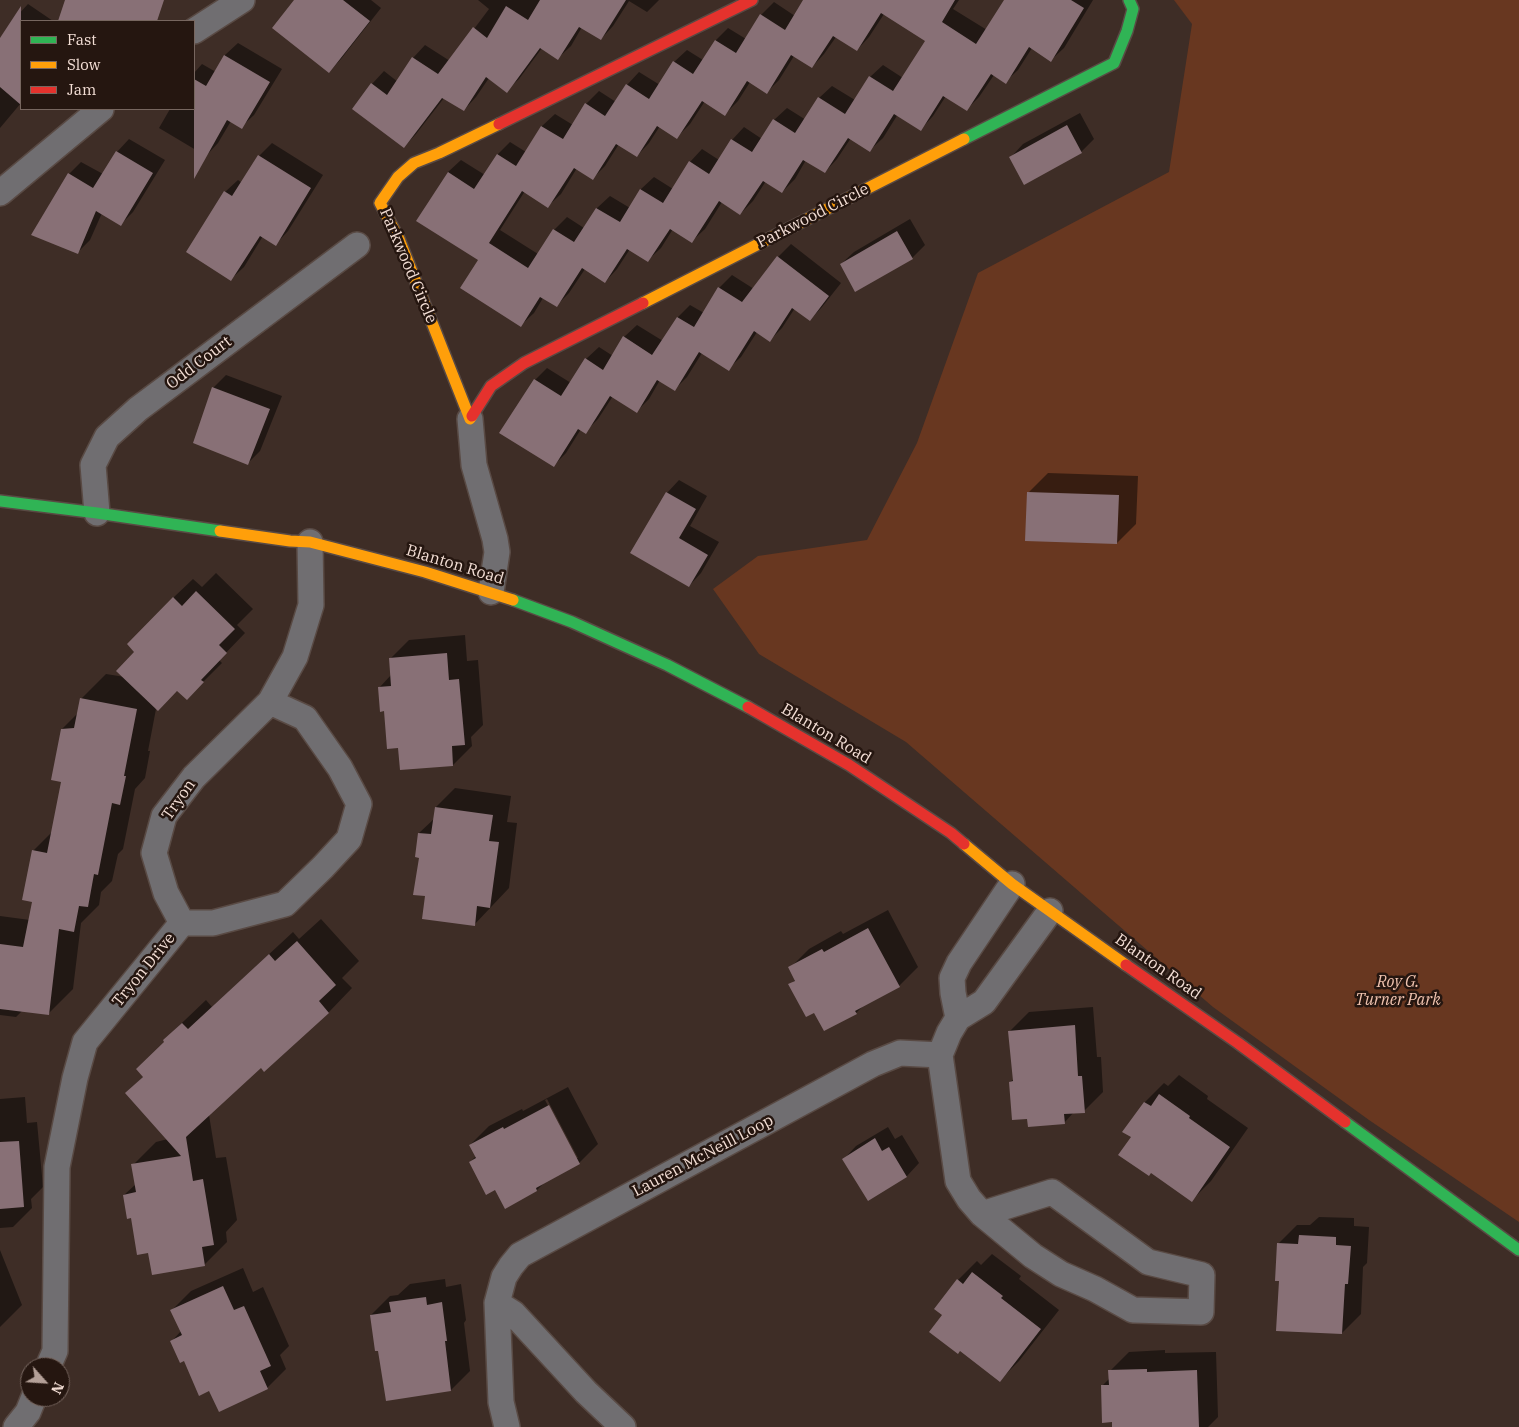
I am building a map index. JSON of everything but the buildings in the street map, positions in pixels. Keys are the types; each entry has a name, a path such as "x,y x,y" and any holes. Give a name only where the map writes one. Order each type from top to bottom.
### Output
{"street":[{"path":"195,31 242,0"},
{"name":"Parkwood Circle","path":"491,592 497,552 474,465 470,419 399,239 380,202 398,177 414,163 439,153 752,0"},
{"name":"Parkwood Circle","path":"470,419 491,386 524,363 1114,63 1127,31 1133,9 1129,0"},
{"path":"0,193 99,110"},
{"name":"Odd Court","path":"97,513 94,465 107,438 138,409 357,245"},
{"name":"Blanton Road","path":"0,502 97,513 290,541 310,542 425,572 491,592 572,622 667,665 760,713 849,765 951,833 1012,884 1238,1043 1519,1250"},
{"path":"270,702 296,657 310,605 310,542"},
{"name":"Tryon","path":"182,923 166,893 154,853 164,816 194,777 270,702"},
{"name":"Tryon Drive","path":"52,1357 55,1351 57,1167 75,1078 85,1042 182,923 213,923 285,904 349,839 359,804 340,768 305,718 270,702"},
{"path":"958,1018 952,978 959,963 1012,884"},
{"path":"982,1214 1052,1192 1148,1262 1202,1275 1201,1312 1133,1310 1095,1289 1061,1274 1033,1256 982,1214 969,1199 958,1181 940,1055 949,1033 958,1018 984,1002 1050,911"},
{"name":"Lauren McNeill Loop","path":"508,1427 501,1402 497,1303 504,1277 520,1255 873,1064 900,1053 940,1055"},
{"path":"497,1303 513,1313 586,1392 623,1427"},
{"path":"16,1427 30,1407"}],"green space":[{"name":"Roy G. Turner Park","path":"1174,0 1519,0 1519,1222 1369,1120 1213,1007 906,742 759,654 713,589 758,556 867,540 917,443 978,273 1169,172 1192,24"}],"traffic: fast":[{"path":"964,139 1114,63 1127,31 1133,9 1129,0"},
{"path":"0,501 220,531"},
{"path":"513,600 572,622 667,665 748,707"},
{"path":"1345,1122 1519,1250"}],"traffic: slow":[{"path":"472,416 470,419 399,239 380,203 398,177 414,163 499,124"},
{"path":"643,303 964,139"},
{"path":"220,531 310,542 425,572 513,600"},
{"path":"964,844 1012,884 1126,965"}],"traffic: jam":[{"path":"499,124 752,0"},
{"path":"472,416 491,386 524,363 643,303"},
{"path":"748,707 849,765 951,833 964,844"},
{"path":"1126,965 1238,1043 1345,1122"}]}
